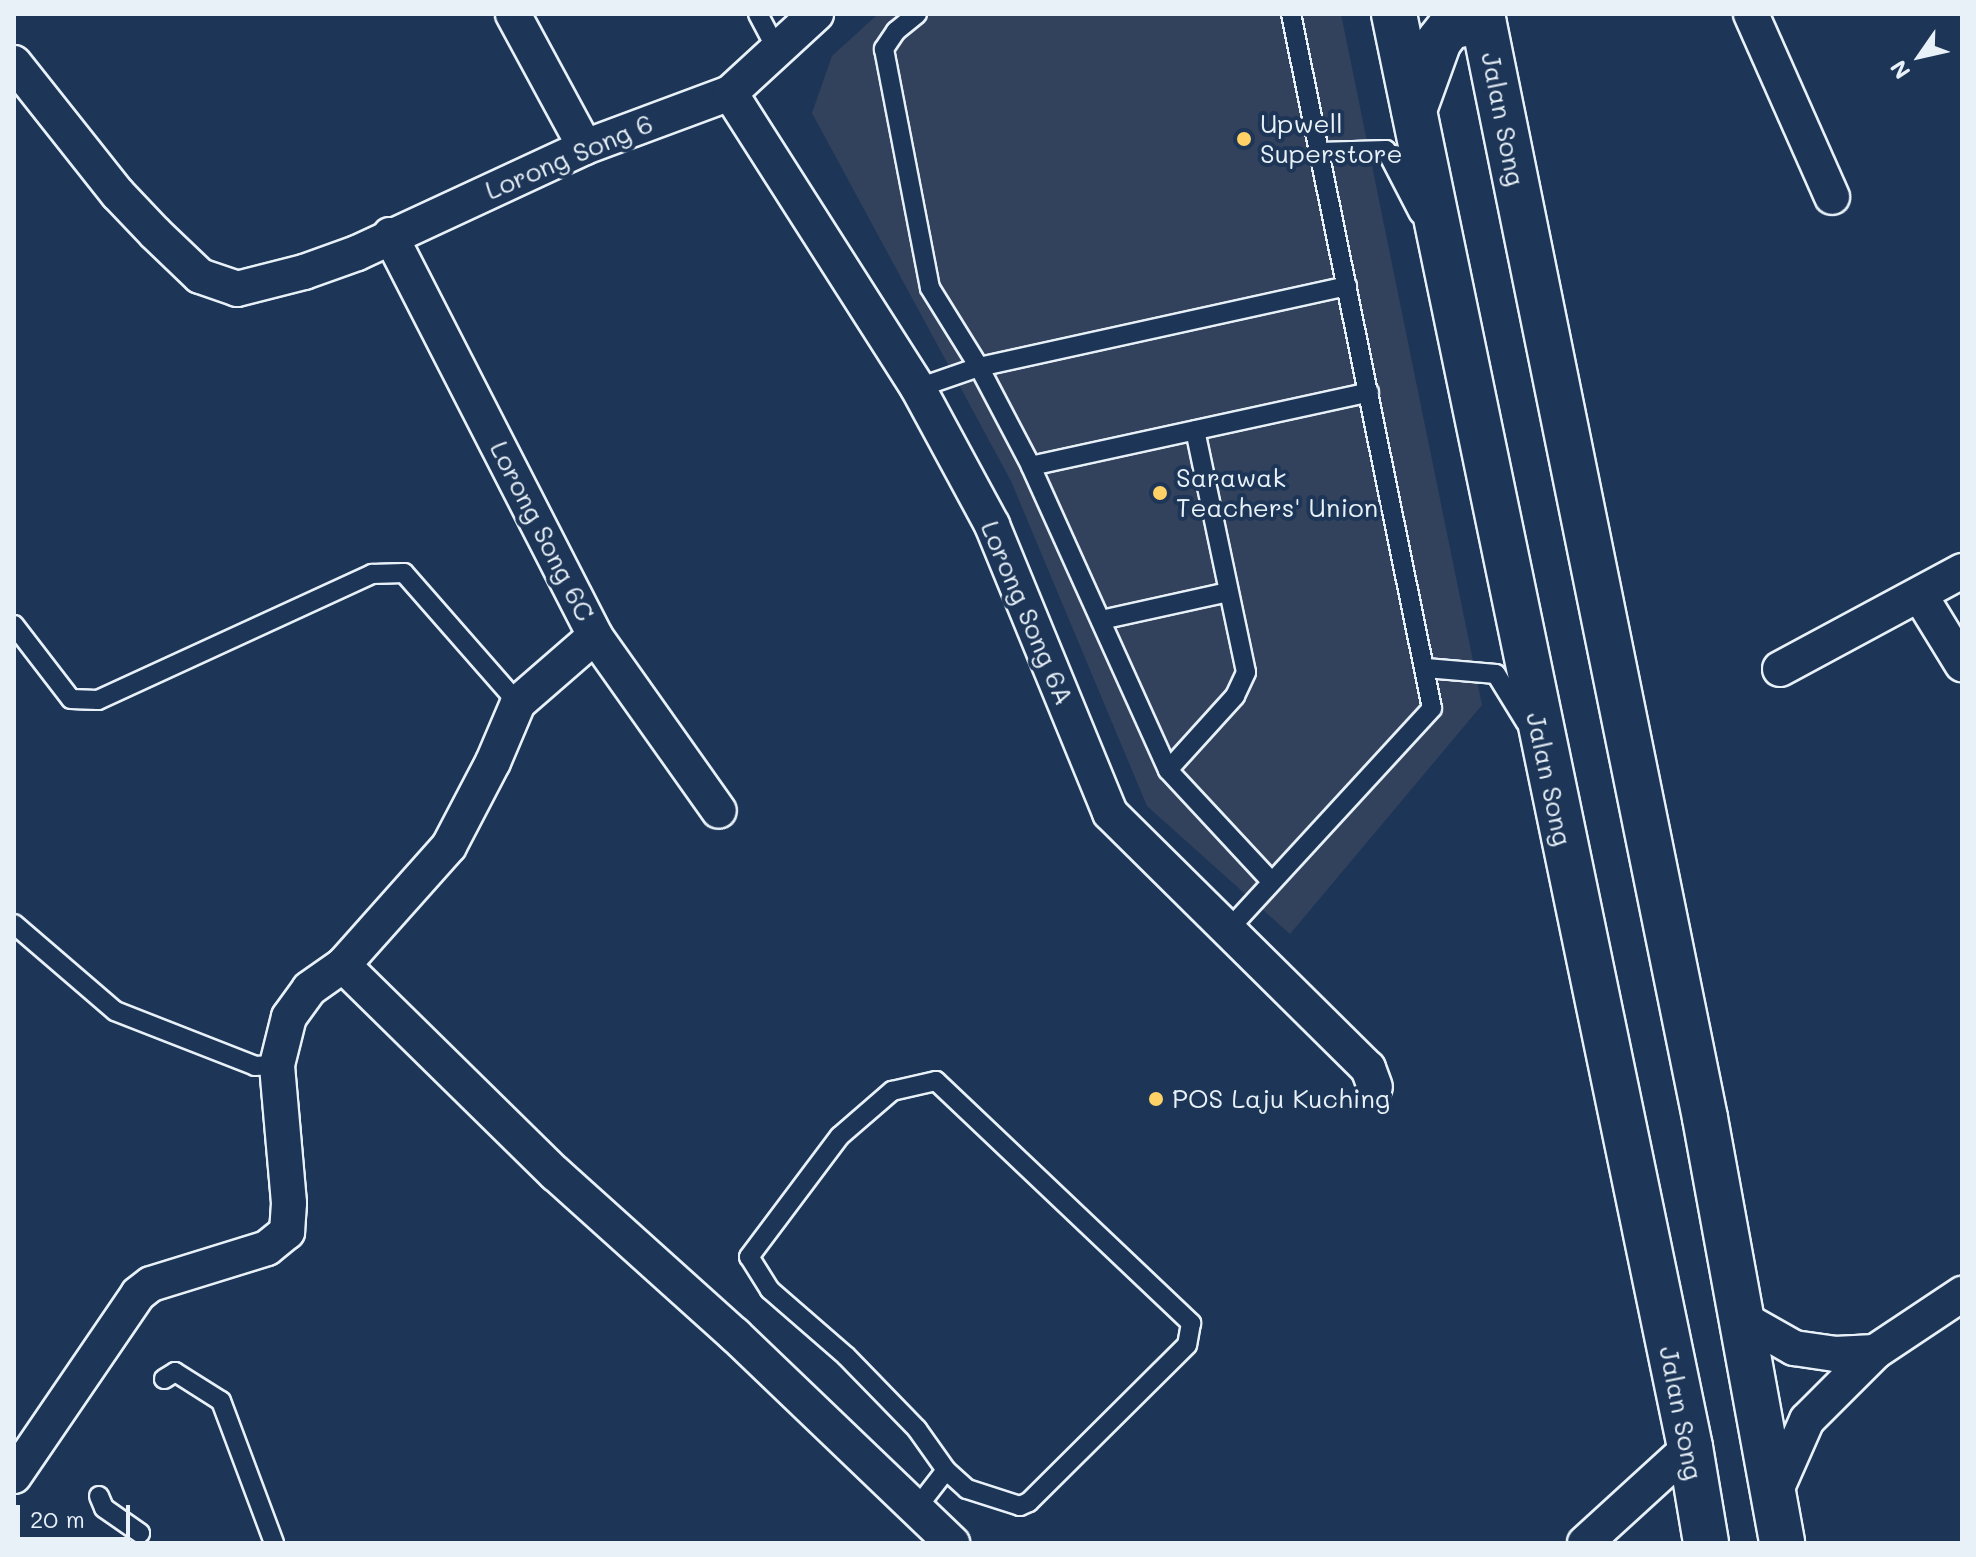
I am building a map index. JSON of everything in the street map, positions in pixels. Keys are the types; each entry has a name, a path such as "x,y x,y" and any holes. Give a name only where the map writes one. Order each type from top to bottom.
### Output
{"main road":[{"name":"Jalan Song","path":"1394,14 1544,753 1690,1447 1706,1543"},
{"name":"Jalan Song","path":"1485,16 1702,1102 1782,1543"},
{"path":"1414,110 1439,41 1450,27 1485,16"}],"street":[{"path":"513,14 585,147"},
{"name":"Lorong Song 6","path":"14,63 118,194 200,276 237,289 304,272 357,253 390,235 585,147 730,93 816,14"},
{"path":"1751,14 1832,197"},
{"name":"Lorong Song 6A","path":"730,93 918,388 992,525 1110,813 1368,1068 1375,1087"},
{"name":"Lorong Song 6C","path":"390,235 595,636 719,811"},
{"path":"1780,669 1921,597 1962,571"},
{"path":"1921,597 1962,664"},
{"path":"14,1476 138,1294 151,1284 267,1248 287,1232 289,1203 277,1065 289,1017 309,989 343,965 449,846 493,762 518,703 595,636"},
{"path":"343,965 556,1174 735,1335 952,1543"},
{"path":"1773,1497 1807,1420 1875,1352 1962,1294"},
{"path":"1743,1319 1794,1348 1835,1354 1875,1352"},
{"path":"1585,1543 1690,1447"}],"lane":[{"path":"758,14 777,50"},
{"path":"917,14 896,31 884,49 930,288 979,367 1031,466 1168,770 1271,881"},
{"path":"1229,929 1432,708 1291,14"},
{"path":"1319,152 1386,150 1446,266"},
{"path":"918,388 979,367 1347,286"},
{"path":"1031,466 1369,392"},
{"path":"1168,770 1235,696 1246,672 1195,430"},
{"path":"14,625 71,699 98,700 372,574 404,573 518,703"},
{"path":"1101,620 1228,592"},
{"path":"1426,668 1496,674 1544,753"},
{"path":"14,924 115,1011 255,1066 277,1065"},
{"path":"936,1081 1191,1323 1187,1345 1029,1502 1020,1506 967,1489 946,1470 917,1429 770,1290 749,1257 840,1136 892,1091 936,1081"},
{"path":"164,1379 175,1372 221,1401 274,1543"},
{"path":"916,1509 946,1470"},
{"path":"99,1496 104,1508 140,1533"}],"shaded area":[{"path":"878,14 1341,14 1482,705 1290,934 1147,806 1011,481 812,113 832,56"}],"place":[{"name":"Upwell Superstore","path":"1244,139"},
{"name":"Sarawak Teachers' Union","path":"1160,493"},
{"name":"POS Laju Kuching","path":"1156,1099"}]}
